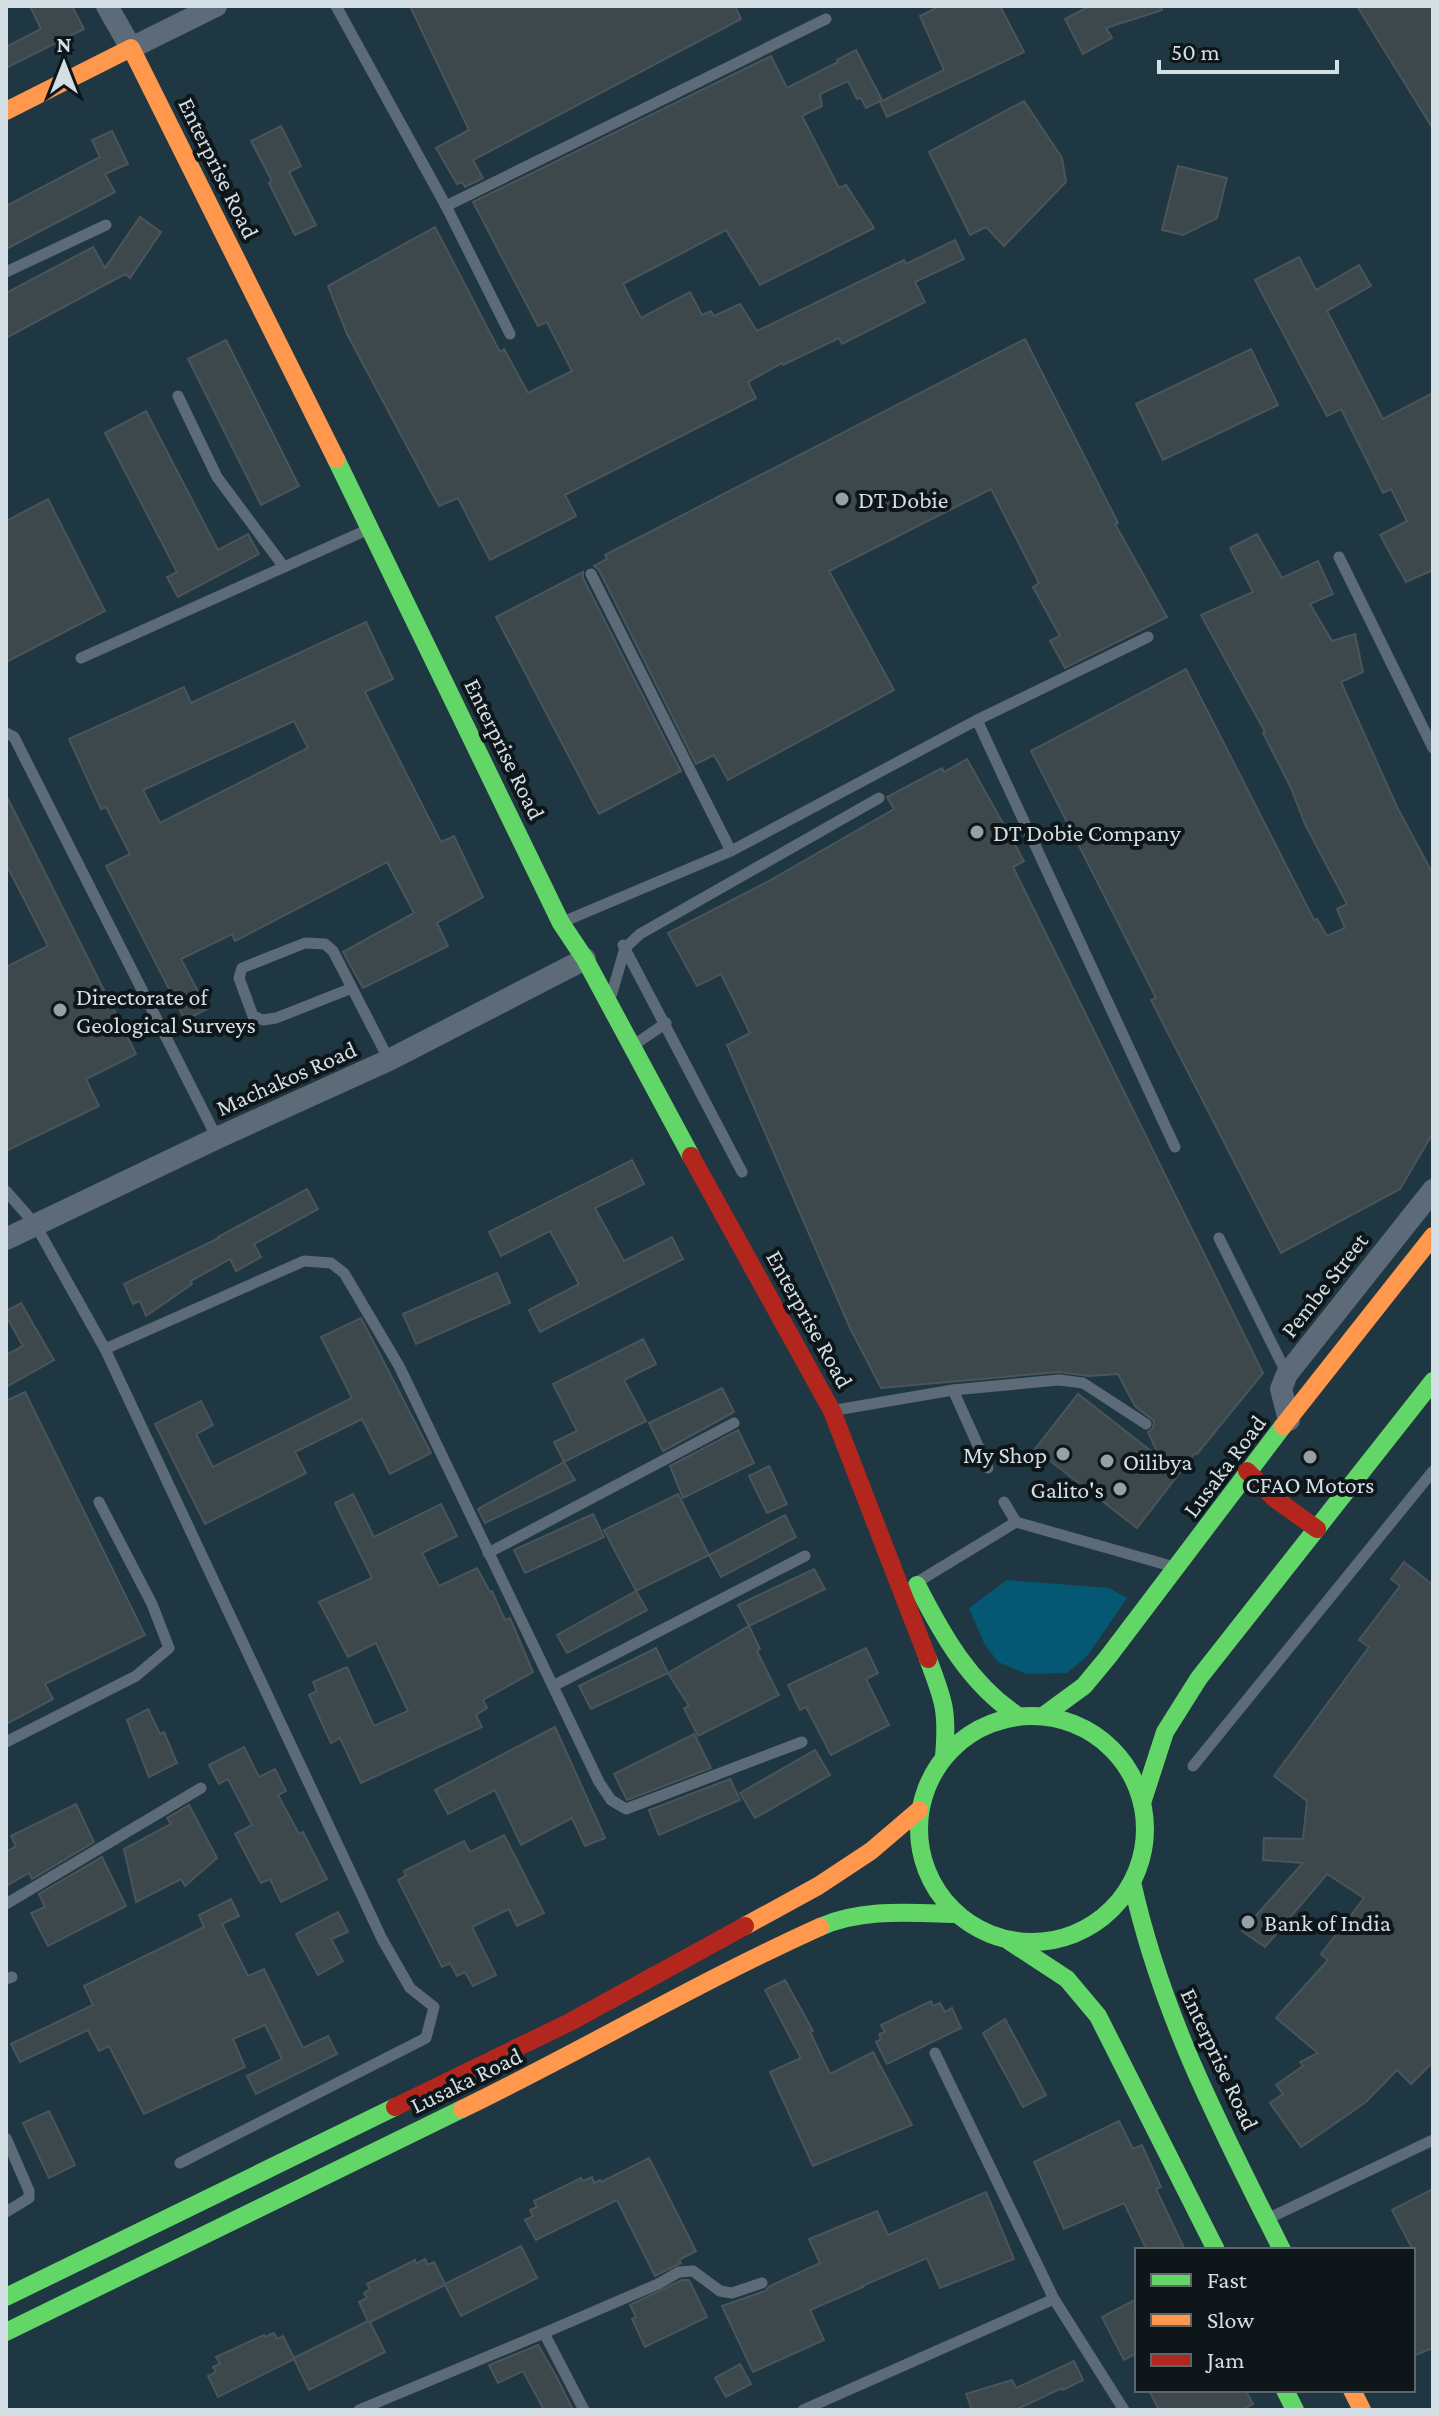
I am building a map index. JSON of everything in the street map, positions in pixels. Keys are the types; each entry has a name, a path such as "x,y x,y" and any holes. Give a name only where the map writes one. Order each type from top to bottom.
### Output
{"main road":[{"path":"6,111 131,48"},
{"name":"Enterprise Road","path":"131,48 370,528 561,923 585,959 630,1047 832,1411 869,1507 909,1587 958,1658 988,1691 1018,1716"},
{"name":"Lusaka Road","path":"1043,1716 1084,1686 1247,1471 1433,1236"},
{"path":"1142,1803 1165,1732 1199,1678 1433,1381"},
{"path":"1247,1471 1274,1498 1317,1529"},
{"name":"Enterprise Road","path":"909,1587 944,1702 947,1720 944,1757"},
{"path":"1004,1938 1034,1942 1064,1937 1091,1925 1114,1906 1132,1882 1144,1843 1142,1803 1133,1777 1117,1754 1095,1735 1071,1723 1043,1716 1018,1716 990,1723 965,1737 944,1757 928,1782 919,1810 918,1839 925,1867 938,1892 957,1914 981,1929 1004,1938 1069,1978 1093,2004 1215,2248"},
{"name":"Lusaka Road","path":"6,2297 457,2078 639,1985 818,1886 871,1851 919,1810"},
{"name":"Enterprise Road","path":"1132,1882 1139,1920 1163,2001 1187,2058 1281,2248"},
{"name":"Lusaka Road","path":"6,2332 561,2061 775,1947 826,1924 883,1913 957,1914"},
{"path":"1286,2392 1295,2410"},
{"path":"1353,2392 1362,2410"}],"street":[{"name":"Enterprise Road","path":"107,6 131,48"},
{"path":"131,48 216,6"},
{"name":"Machakos Road","path":"6,1239 389,1060 585,959"},
{"name":"Pembe Street","path":"1289,1420 1281,1389 1287,1374 1433,1190"}],"lane":[{"path":"336,6 446,206 510,334"},
{"path":"446,206 826,19"},
{"path":"6,272 106,225"},
{"path":"178,396 217,477 284,567"},
{"path":"81,658 370,528"},
{"path":"1339,557 1433,748"},
{"path":"591,574 731,851"},
{"path":"561,923 731,851 977,720 1148,637"},
{"path":"977,720 1175,1147"},
{"path":"6,733 14,737 217,1138"},
{"path":"609,1006 623,946 879,798"},
{"path":"352,988 276,1018 263,1020 253,1016 239,978 242,968 305,943 325,944 333,951 389,1060"},
{"path":"623,946 742,1172"},
{"path":"630,1047 666,1023"},
{"path":"6,1191 35,1224 105,1349 382,1939 410,1988 434,2007 426,2038 180,2163"},
{"path":"1219,1238 1287,1374"},
{"path":"105,1349 304,1261 331,1263 344,1273 399,1366 599,1782 611,1800 626,1809 802,1742"},
{"path":"832,1411 953,1390 1059,1380 1083,1383 1146,1424"},
{"path":"953,1390 988,1468"},
{"path":"488,1553 734,1423"},
{"path":"1193,1766 1433,1471"},
{"path":"6,1742 136,1676 169,1648 152,1604 99,1502"},
{"path":"1004,1502 1016,1522 1176,1568"},
{"path":"909,1587 1016,1522"},
{"path":"553,1686 805,1556"},
{"path":"6,1904 201,1788"},
{"path":"935,2053 1054,2299 1124,2410"},
{"path":"6,2138 26,2182 29,2198 6,2212"},
{"path":"1267,2219 1433,2140"},
{"path":"359,2410 658,2284 679,2272 693,2271 720,2291 732,2293 762,2283"},
{"path":"803,2410 1054,2299"},
{"path":"544,2333 584,2410"}],"shaded area":[{"path":"6,6 1433,6 1433,2410 6,2410"},
{"path":"1007,1580 1109,1588 1127,1598 1088,1655 1067,1673 1027,1674 998,1662 984,1643 969,1608"}],"building":[{"path":"30,6 72,6 84,29 6,68 6,47 41,29"},
{"path":"410,6 735,6 741,19 473,160 483,178 465,187 462,182 457,184 436,148 469,130"},
{"path":"940,6 1000,6 1024,52 887,117 880,102 944,70 920,16"},
{"path":"1090,6 1161,6 1162,10 1106,28 1112,38 1083,54 1065,19"},
{"path":"1357,6 1433,6 1433,129"},
{"path":"856,50 882,100 866,108 861,98 857,99 848,81 820,94 822,106 802,116 839,188 846,185 874,228 760,285 726,230 623,284 641,318 690,292 702,315 711,311 714,316 740,304 757,331 904,260 906,264 955,240 964,259 915,282 925,302 842,344 839,338 748,382 756,398 565,495 576,516 490,560 458,498 439,506 347,334 328,286 435,227 500,352 504,349 528,393 572,371 547,322 538,326 473,202 771,56 787,88"},
{"path":"1024,101 1062,158 1066,182 1004,246 986,227 970,235 929,152"},
{"path":"281,126 301,166 289,172 316,225 295,235 251,141"},
{"path":"112,131 128,164 105,174 115,192 6,249 6,206 100,157 92,140"},
{"path":"1178,166 1227,178 1217,218 1183,235 1162,230"},
{"path":"140,217 161,232 130,278 125,274 6,338 6,293 93,247 105,268"},
{"path":"1299,257 1316,290 1359,265 1371,286 1327,311 1383,419 1433,393 1433,570 1406,582 1380,535 1407,521 1391,489 1383,493 1341,409 1327,416 1255,280"},
{"path":"1025,339 1118,523 1115,524 1167,617 1065,668 1050,641 1060,636 1033,587 1039,583 991,489 829,571 894,690 728,780 714,755 696,764 599,570 594,566 607,559 605,555"},
{"path":"226,340 299,486 261,505 188,359"},
{"path":"1251,349 1278,405 1163,460 1136,404"},
{"path":"146,411 218,550 248,534 259,554 178,597 167,577 177,572 105,433"},
{"path":"48,499 105,611 6,662 6,521"},
{"path":"1257,534 1282,578 1318,561 1333,594 1310,604 1332,641 1355,634 1363,672 1341,682 1397,807 1433,874 1433,1133 1400,1189 1281,1253 1151,1000 1156,998 1031,751 1186,669 1314,920 1317,919 1327,936 1345,928 1337,909 1347,904 1305,824 1265,732 1201,615 1253,592 1230,548"},
{"path":"583,572 583,578 681,771 599,814 496,617"},
{"path":"366,622 393,679 365,692 441,842 454,836 483,897 437,923 448,946 363,988 343,952 414,913 387,862 235,941 232,934 181,959 207,1009 185,1020 106,866 130,854 106,807 101,809 69,739 184,687 191,703","holes":["294,721 308,748 160,823 143,790"]},
{"name":"DT Dobie Company","path":"967,759 1024,861 1013,867 1263,1373 1137,1528 1035,1449 1078,1394 1160,1458 1148,1432 1153,1428 1154,1421 1135,1406 1118,1374 1088,1376 1059,1372 881,1388 850,1328 727,1045 750,1033 721,974 697,986 668,933 767,882 894,809 887,797 942,768 944,772"},
{"name":"Directorate of Geological Surveys","path":"6,795 136,1054 86,1079 99,1106 6,1151 6,967 48,946 6,864"},
{"path":"632,1160 644,1184 595,1208 624,1261 672,1237 683,1259 540,1332 529,1310 579,1284 550,1231 501,1256 489,1232"},
{"path":"307,1189 318,1209 254,1244 261,1257 236,1271 230,1259 191,1281 192,1284 146,1316 140,1301 133,1304 124,1284 219,1238"},
{"path":"497,1273 510,1303 416,1344 403,1314"},
{"path":"21,1303 54,1360 6,1387 6,1355 23,1346 6,1311"},
{"path":"361,1318 431,1453 390,1474 362,1419 295,1452 306,1473 205,1524 155,1424 201,1401 213,1425 196,1434 213,1467 352,1398 321,1337"},
{"path":"643,1339 656,1364 624,1380 646,1421 564,1462 554,1442 577,1431 553,1384"},
{"path":"722,1388 734,1412 663,1451 649,1423"},
{"path":"25,1392 145,1635 45,1684 53,1699 6,1724 6,1401"},
{"path":"738,1430 754,1463 683,1498 670,1466"},
{"path":"564,1462 575,1480 485,1523 478,1509"},
{"path":"769,1466 787,1504 767,1513 749,1476"},
{"path":"353,1494 374,1537 441,1504 457,1536 422,1553 439,1586 477,1568 505,1620 510,1618 533,1672 483,1700 487,1708 476,1715 482,1727 361,1783 340,1738 331,1743 309,1695 317,1691 313,1682 347,1667 374,1726 408,1711 376,1643 348,1657 319,1602 372,1578 335,1503"},
{"path":"678,1494 709,1555 636,1591 604,1530"},
{"path":"593,1514 604,1537 525,1573 514,1550"},
{"path":"785,1515 796,1537 721,1577 709,1555"},
{"path":"1404,1562 1433,1585 1433,2062 1411,2084 1397,2070 1366,2102 1301,2147 1270,2103 1283,2094 1276,2085 1303,2066 1300,2062 1318,2053 1276,2018 1328,1960 1321,1954 1364,1898 1327,1874 1265,1947 1242,1931 1303,1863 1263,1860 1264,1838 1303,1839 1307,1801 1274,1776 1369,1647 1359,1640 1400,1586 1391,1579"},
{"path":"814,1569 825,1589 749,1626 738,1605"},
{"path":"636,1591 647,1610 567,1653 557,1635"},
{"path":"749,1626 760,1649 757,1651 779,1695 698,1736 684,1708 689,1706 668,1673"},
{"path":"656,1648 668,1673 591,1709 579,1686"},
{"path":"866,1648 878,1673 866,1679 889,1725 831,1755 806,1707 800,1710 788,1685"},
{"path":"148,1709 160,1734 164,1732 177,1763 149,1777 127,1720"},
{"path":"555,1727 605,1838 585,1846 572,1818 521,1845 495,1790 448,1814 435,1790"},
{"path":"694,1734 711,1768 627,1800 614,1774"},
{"path":"244,1747 259,1777 275,1769 286,1791 278,1795 299,1834 303,1832 327,1879 281,1902 270,1879 261,1883 235,1834 252,1825 228,1779 219,1784 209,1765"},
{"path":"815,1750 830,1775 755,1818 740,1793"},
{"path":"730,1779 740,1800 659,1835 649,1810"},
{"path":"76,1804 94,1842 32,1879 29,1873 6,1886 6,1852 16,1846 11,1836"},
{"path":"189,1805 217,1858 185,1886 181,1879 136,1902 124,1849 171,1824 167,1818"},
{"path":"504,1835 544,1913 517,1926 509,1909 472,1927 496,1975 473,1986 465,1972 457,1976 450,1963 442,1967 398,1880 406,1876 404,1871 464,1841 470,1852"},
{"path":"102,1857 126,1906 48,1946 31,1913 45,1907 39,1894"},
{"path":"231,1899 239,1916 222,1924 248,1976 264,1969 303,2048 328,2036 337,2054 256,2094 247,2076 282,2059 265,2025 233,2039 245,2067 144,2114 109,2046 99,2051 88,2030 20,2062 11,2044 93,2005 84,1986 204,1927 199,1915"},
{"path":"338,1912 348,1932 331,1939 343,1961 318,1975 296,1934"},
{"path":"785,1980 813,2031 810,2032 830,2074 873,2052 912,2125 813,2166 770,2072 801,2058 765,1990"},
{"path":"931,2001 933,2006 940,2003 945,2012 952,2008 961,2028 887,2064 876,2042 881,2039 879,2034 885,2032 881,2025"},
{"path":"1005,2019 1046,2095 1023,2107 983,2033"},
{"path":"49,2111 75,2165 49,2178 23,2123"},
{"path":"1119,2121 1133,2149 1142,2145 1161,2187 1156,2189 1184,2248 1146,2248 1124,2203 1064,2229 1034,2162"},
{"path":"649,2158 696,2251 679,2260 681,2263 655,2276 617,2200 536,2240 525,2220 533,2216 530,2210 537,2207 534,2201 581,2178 583,2181 592,2177 594,2183 601,2182"},
{"path":"1433,2189 1433,2348 1415,2355 1415,2248 1412,2248 1392,2210"},
{"path":"986,2192 1014,2259 940,2288 927,2258 862,2286 810,2310 824,2340 753,2372 722,2306 765,2291 820,2263 809,2239 877,2211 888,2235"},
{"path":"521,2246 537,2278 461,2316 445,2285 370,2322 385,2352 309,2390 294,2359 218,2397 208,2376 216,2372 213,2367 220,2364 216,2357 264,2335 274,2333 277,2339 283,2336 294,2358 368,2321 359,2302 367,2298 364,2293 370,2289 367,2284 415,2260 416,2264 425,2259 428,2265 434,2262 445,2284"},
{"path":"682,2280 689,2280 707,2317 645,2347 632,2319 636,2317 630,2305"},
{"path":"1135,2300 1135,2354 1124,2360 1102,2317"},
{"path":"538,2345 573,2410 544,2410 523,2371 498,2383 489,2365"},
{"path":"1074,2361 1083,2380 1063,2390 1015,2410 972,2410 966,2394 1012,2380 1016,2388"},
{"path":"740,2364 751,2384 726,2397 715,2378"},
{"path":"1150,2392 1246,2392 1253,2404 1242,2410 1159,2410"}],"traffic: fast":[{"path":"336,459 561,923 585,959 691,1156"},
{"path":"1142,1803 1165,1732 1199,1678 1433,1381"},
{"path":"1043,1716 1084,1686 1283,1426"},
{"path":"917,1585 959,1658 986,1689 1018,1716"},
{"path":"928,1659 944,1706 944,1757"},
{"path":"1032,1716 1054,1718 1075,1725 1095,1735 1112,1749 1126,1766 1136,1786 1143,1807 1145,1829 1143,1851 1136,1872 1126,1892 1112,1909 1095,1923 1075,1933 1054,1940 1032,1942 1010,1940 989,1933 969,1923 952,1909 938,1892 928,1872 921,1851 919,1829 921,1807 928,1786 938,1766 952,1749 969,1735 989,1725 1010,1718 1032,1716"},
{"path":"1132,1882 1160,1979 1195,2071 1281,2248"},
{"path":"820,1927 870,1914 957,1914"},
{"path":"1009,1941 1067,1979 1098,2016 1215,2248"},
{"path":"6,2297 395,2107"},
{"path":"6,2332 462,2109"},
{"path":"1286,2392 1295,2410"}],"traffic: slow":[{"path":"6,111 131,48 336,459"},
{"path":"1283,1426 1433,1236"},
{"path":"745,1926 818,1886 871,1851 919,1810"},
{"path":"462,2109 729,1970 820,1927"},
{"path":"1353,2392 1362,2410"}],"traffic: jam":[{"path":"691,1156 832,1411 928,1659"},
{"path":"1247,1471 1274,1498 1317,1529"},
{"path":"395,2107 570,2022 745,1926"}],"place":[{"name":"DT Dobie","path":"842,499"},
{"name":"DT Dobie Company","path":"977,832"},
{"name":"Directorate of Geological Surveys","path":"60,1010"},
{"name":"My Shop","path":"1063,1454"},
{"name":"CFAO Motors","path":"1310,1457"},
{"name":"Oilibya","path":"1107,1461"},
{"name":"Galito's","path":"1120,1489"},
{"name":"Bank of India","path":"1248,1922"}]}
